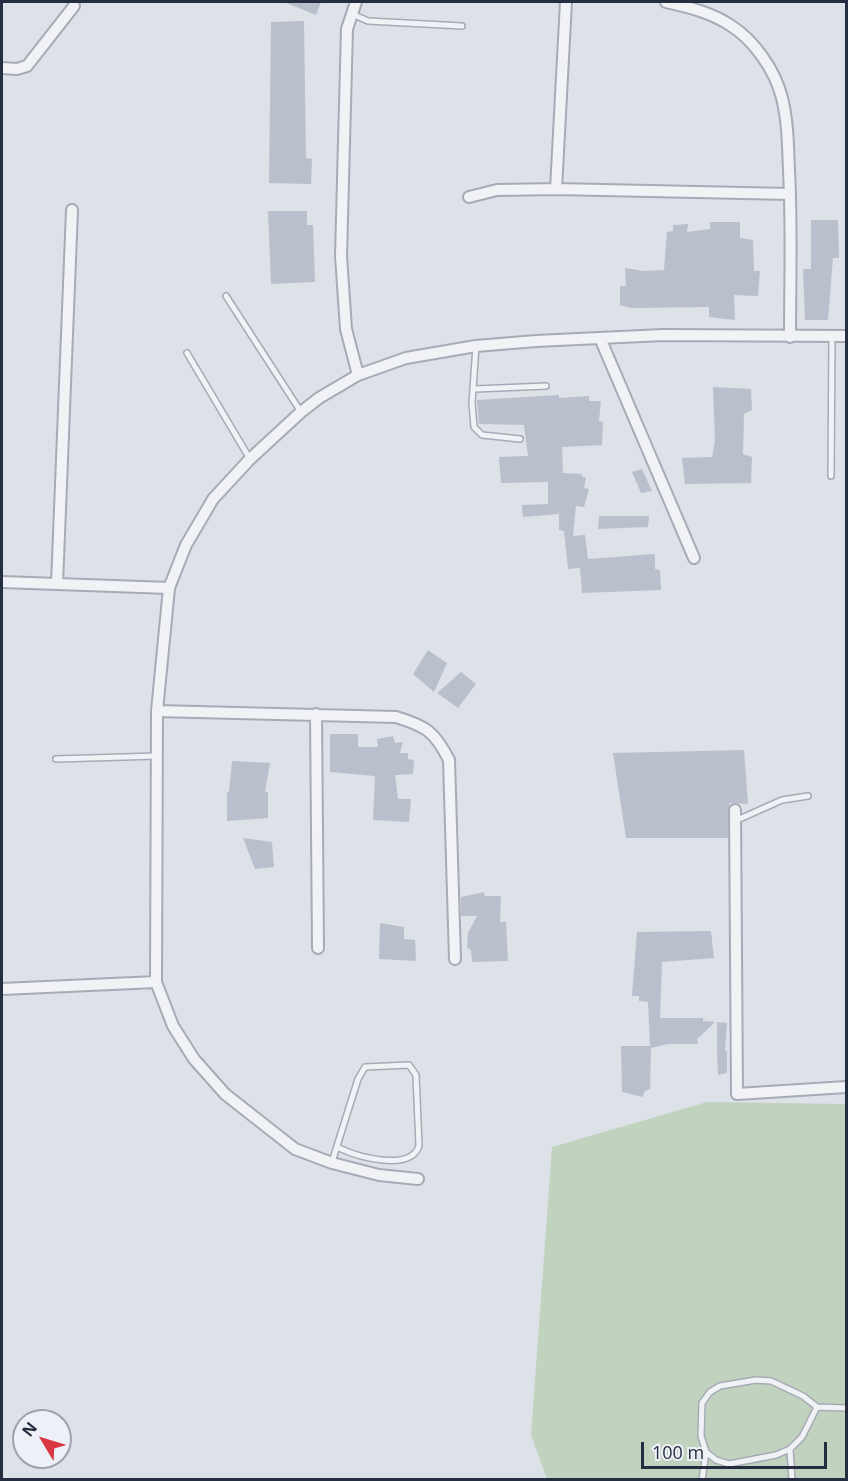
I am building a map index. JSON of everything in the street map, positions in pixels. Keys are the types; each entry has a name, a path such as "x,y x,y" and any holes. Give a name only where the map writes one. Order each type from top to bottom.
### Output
{"street":[{"path":"356,2 350,14 347,29 341,256 346,329 358,375"},
{"path":"556,189 566,2"},
{"path":"666,2 710,13 731,25 748,39 769,66 784,108 790,194 790,337"},
{"path":"2,68 17,69 27,66 74,6"},
{"path":"469,197 497,190 556,189 790,194"},
{"path":"57,584 72,210"},
{"path":"418,1179 379,1175 332,1163 295,1149 225,1094 194,1059 173,1026 156,982 157,711 169,588 186,545 213,499 250,459 301,412 358,375 406,358 476,346 600,338 663,335 846,336"},
{"path":"600,338 694,558"},
{"path":"2,582 169,588"},
{"path":"157,711 396,717 423,725 439,740 450,760 455,959"},
{"path":"316,714 318,948"},
{"path":"735,815 737,1094 846,1087"},
{"path":"2,989 156,982"}],"lane":[{"path":"350,14 368,21 462,26"},
{"path":"226,296 301,412"},
{"path":"831,476 832,336"},
{"path":"476,346 475,389 472,403 474,427 482,435 520,439"},
{"path":"187,353 250,459"},
{"path":"475,389 546,386"},
{"path":"56,759 157,756"},
{"path":"735,815 782,800 808,796"},
{"path":"332,1163 339,1148 358,1079 365,1067 409,1065 416,1075 419,1146 414,1155 406,1160 362,1158 339,1148"},
{"path":"702,1479 706,1452 701,1437 702,1403 710,1392 720,1386 756,1380 771,1381 803,1396 817,1407 846,1408"},
{"path":"706,1452 716,1460 729,1464 776,1455 790,1449 802,1437 817,1407"},
{"path":"790,1449 792,1479"}],"green space":[{"path":"707,1102 846,1104 846,1479 547,1479 531,1435 552,1147"}],"building":[{"path":"284,2 321,2 316,15"},
{"path":"304,21 306,158 312,159 311,184 269,183 271,22"},
{"path":"268,211 307,211 307,225 313,225 315,282 271,284"},
{"path":"811,220 838,220 839,258 833,258 828,320 805,320 803,269 811,269"},
{"path":"710,222 740,222 740,238 753,240 754,271 760,271 758,296 734,295 735,320 709,317 709,307 631,308 620,305 620,286 626,286 625,268 644,271 664,270 667,232 673,231 673,225 688,224 687,232 710,229"},
{"path":"713,387 751,389 752,410 744,414 743,454 752,457 751,483 685,484 682,458 712,457 715,441"},
{"path":"559,395 559,398 589,396 589,401 601,401 599,421 603,422 602,445 562,447 563,473 582,474 582,477 586,477 584,488 589,489 584,507 576,506 573,536 585,535 588,559 655,554 655,569 660,570 661,590 582,593 580,568 568,569 564,531 559,530 559,514 523,517 522,505 548,504 548,482 501,483 499,457 528,456 524,425 479,424 477,400"},
{"path":"642,469 652,491 641,493 632,472"},
{"path":"599,516 649,516 648,527 598,529"},
{"path":"428,650 447,663 434,692 413,674"},
{"path":"461,672 476,684 458,708 437,693"},
{"path":"330,734 358,734 358,747 378,747 377,739 393,736 395,743 403,742 400,753 408,753 408,759 414,760 413,774 395,775 398,799 411,799 409,822 373,820 375,776 330,772"},
{"path":"744,750 748,804 730,803 728,838 626,838 613,753"},
{"path":"232,761 270,763 265,792 268,792 268,818 227,821 227,792 229,792"},
{"path":"243,838 272,842 274,867 255,869"},
{"path":"484,892 485,896 501,896 500,922 506,922 508,961 472,962 471,950 467,948 468,933 477,916 461,916 461,897"},
{"path":"380,923 404,927 404,939 415,940 416,961 379,959"},
{"path":"711,931 714,958 662,962 660,1018 703,1018 703,1021 715,1022 697,1039 698,1044 668,1044 651,1048 650,1089 645,1091 642,1097 622,1092 621,1046 650,1046 648,1002 639,1001 639,996 632,996 637,932"},
{"path":"717,1022 727,1023 725,1051 727,1051 727,1073 718,1075 717,1051"}]}
